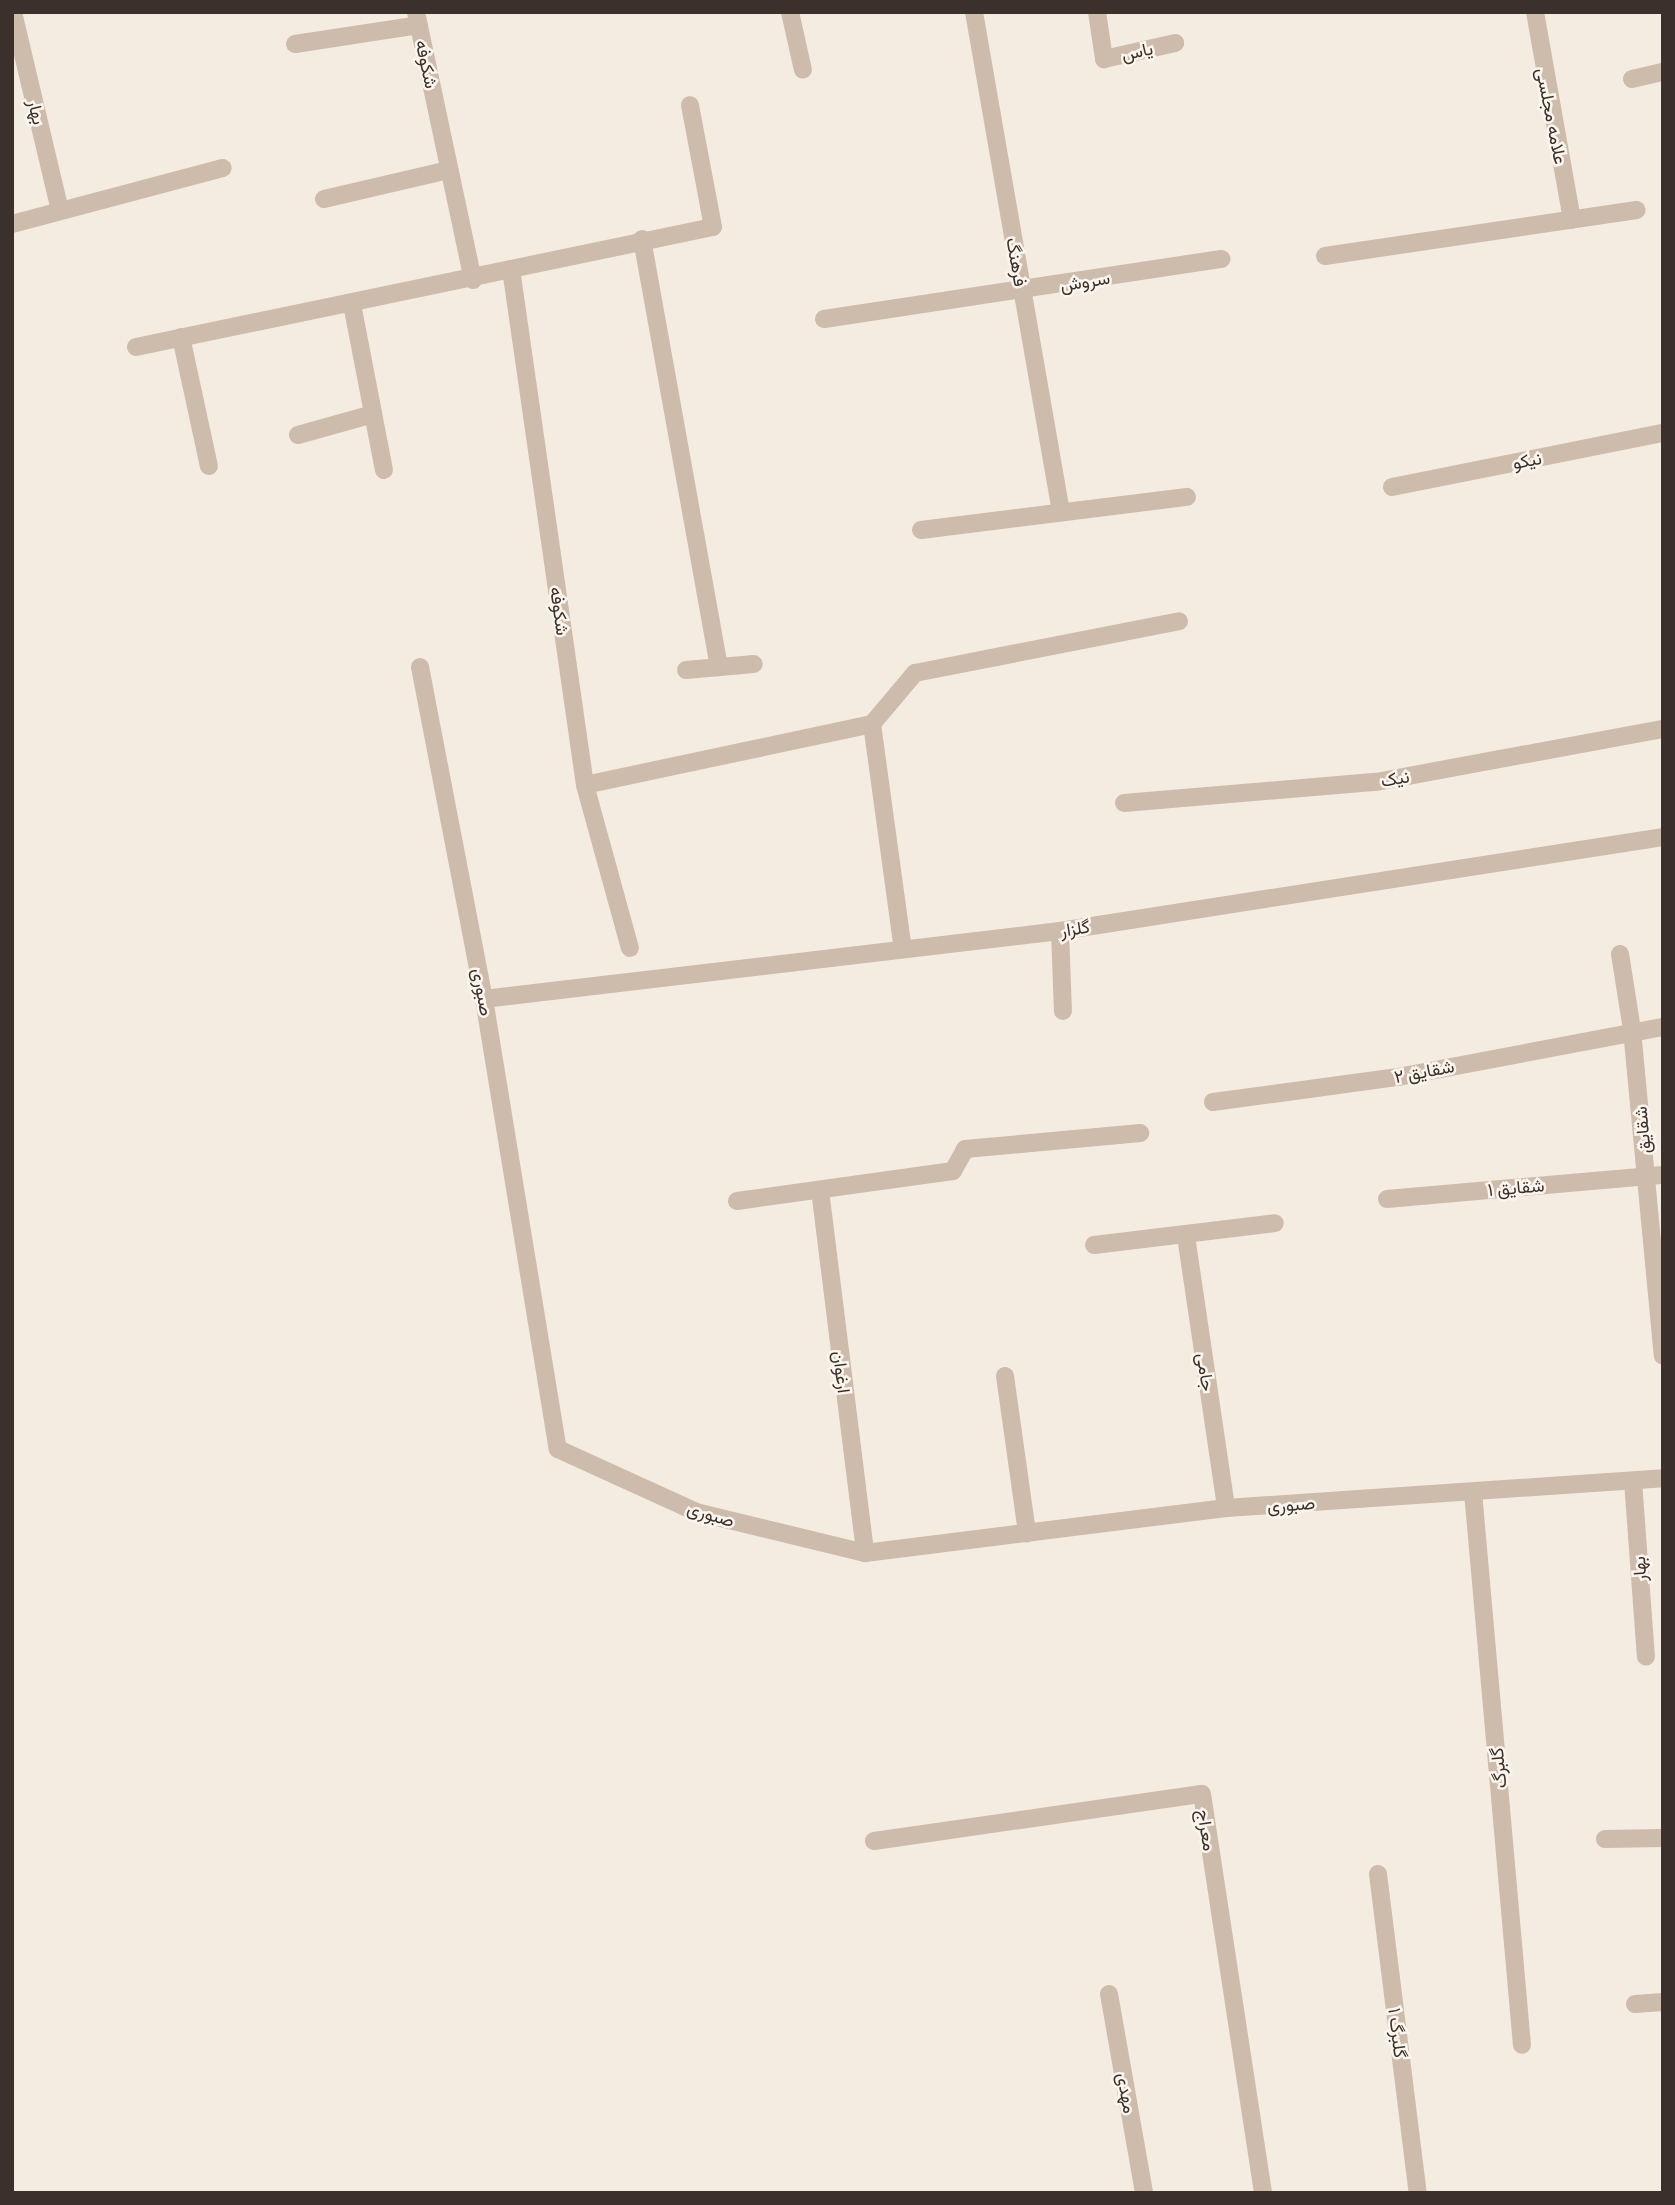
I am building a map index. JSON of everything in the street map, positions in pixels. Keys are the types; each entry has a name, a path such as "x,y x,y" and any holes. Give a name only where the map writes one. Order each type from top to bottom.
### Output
{"street":[{"name":"بهار","path":"13,12 60,211"},
{"path":"790,12 803,70"},
{"name":"فرهنگ","path":"974,12 1061,512"},
{"name":"یاس","path":"1097,12 1104,59 1175,43"},
{"name":"علامه مجلسی","path":"1535,12 1572,220"},
{"path":"295,44 418,19"},
{"name":"شکوفه","path":"418,19 473,280"},
{"path":"1632,79 1663,72"},
{"path":"135,347 473,280 642,239 713,227 690,105"},
{"path":"12,224 223,169"},
{"path":"324,199 449,170"},
{"path":"1325,256 1637,210"},
{"path":"642,239 719,667"},
{"name":"سروش","path":"824,319 1222,259"},
{"name":"شکوفه","path":"511,269 584,785 630,948"},
{"path":"352,304 384,470"},
{"path":"181,337 209,466"},
{"path":"298,435 373,414"},
{"name":"نیکو","path":"1392,487 1663,433"},
{"path":"921,530 1187,497"},
{"path":"584,785 872,724 915,673 1179,621"},
{"path":"686,670 754,664"},
{"name":"صبوری","path":"420,667 485,999 558,1449 696,1512 865,1553 1226,1508 1663,1478"},
{"path":"872,724 903,949"},
{"name":"نیک","path":"1124,803 1376,782 1663,729"},
{"name":"گلزار","path":"485,999 1060,931 1663,837"},
{"path":"1060,931 1063,1011"},
{"name":"شقایق","path":"1620,954 1654,1175 1663,1356"},
{"name":"شقایق ۲","path":"1213,1102 1398,1077 1632,1030 1663,1027"},
{"path":"737,1201 953,1171 965,1149 1140,1133"},
{"name":"شقایق ۱","path":"1387,1199 1654,1175"},
{"name":"ارغوان","path":"820,1190 865,1553"},
{"path":"1094,1245 1186,1236 1275,1223"},
{"name":"جامی","path":"1186,1236 1226,1508"},
{"path":"1005,1376 1027,1533"},
{"name":"بهار","path":"1633,1480 1646,1657"},
{"name":"گلبرگ","path":"1473,1492 1522,2045"},
{"name":"معراج","path":"874,1841 1202,1794 1263,2193"},
{"path":"1605,1839 1663,1838"},
{"name":"گلبرگ ۱","path":"1378,1874 1418,2193"},
{"name":"مهدی","path":"1109,1994 1144,2193"},
{"path":"1635,2004 1663,2003"}]}
